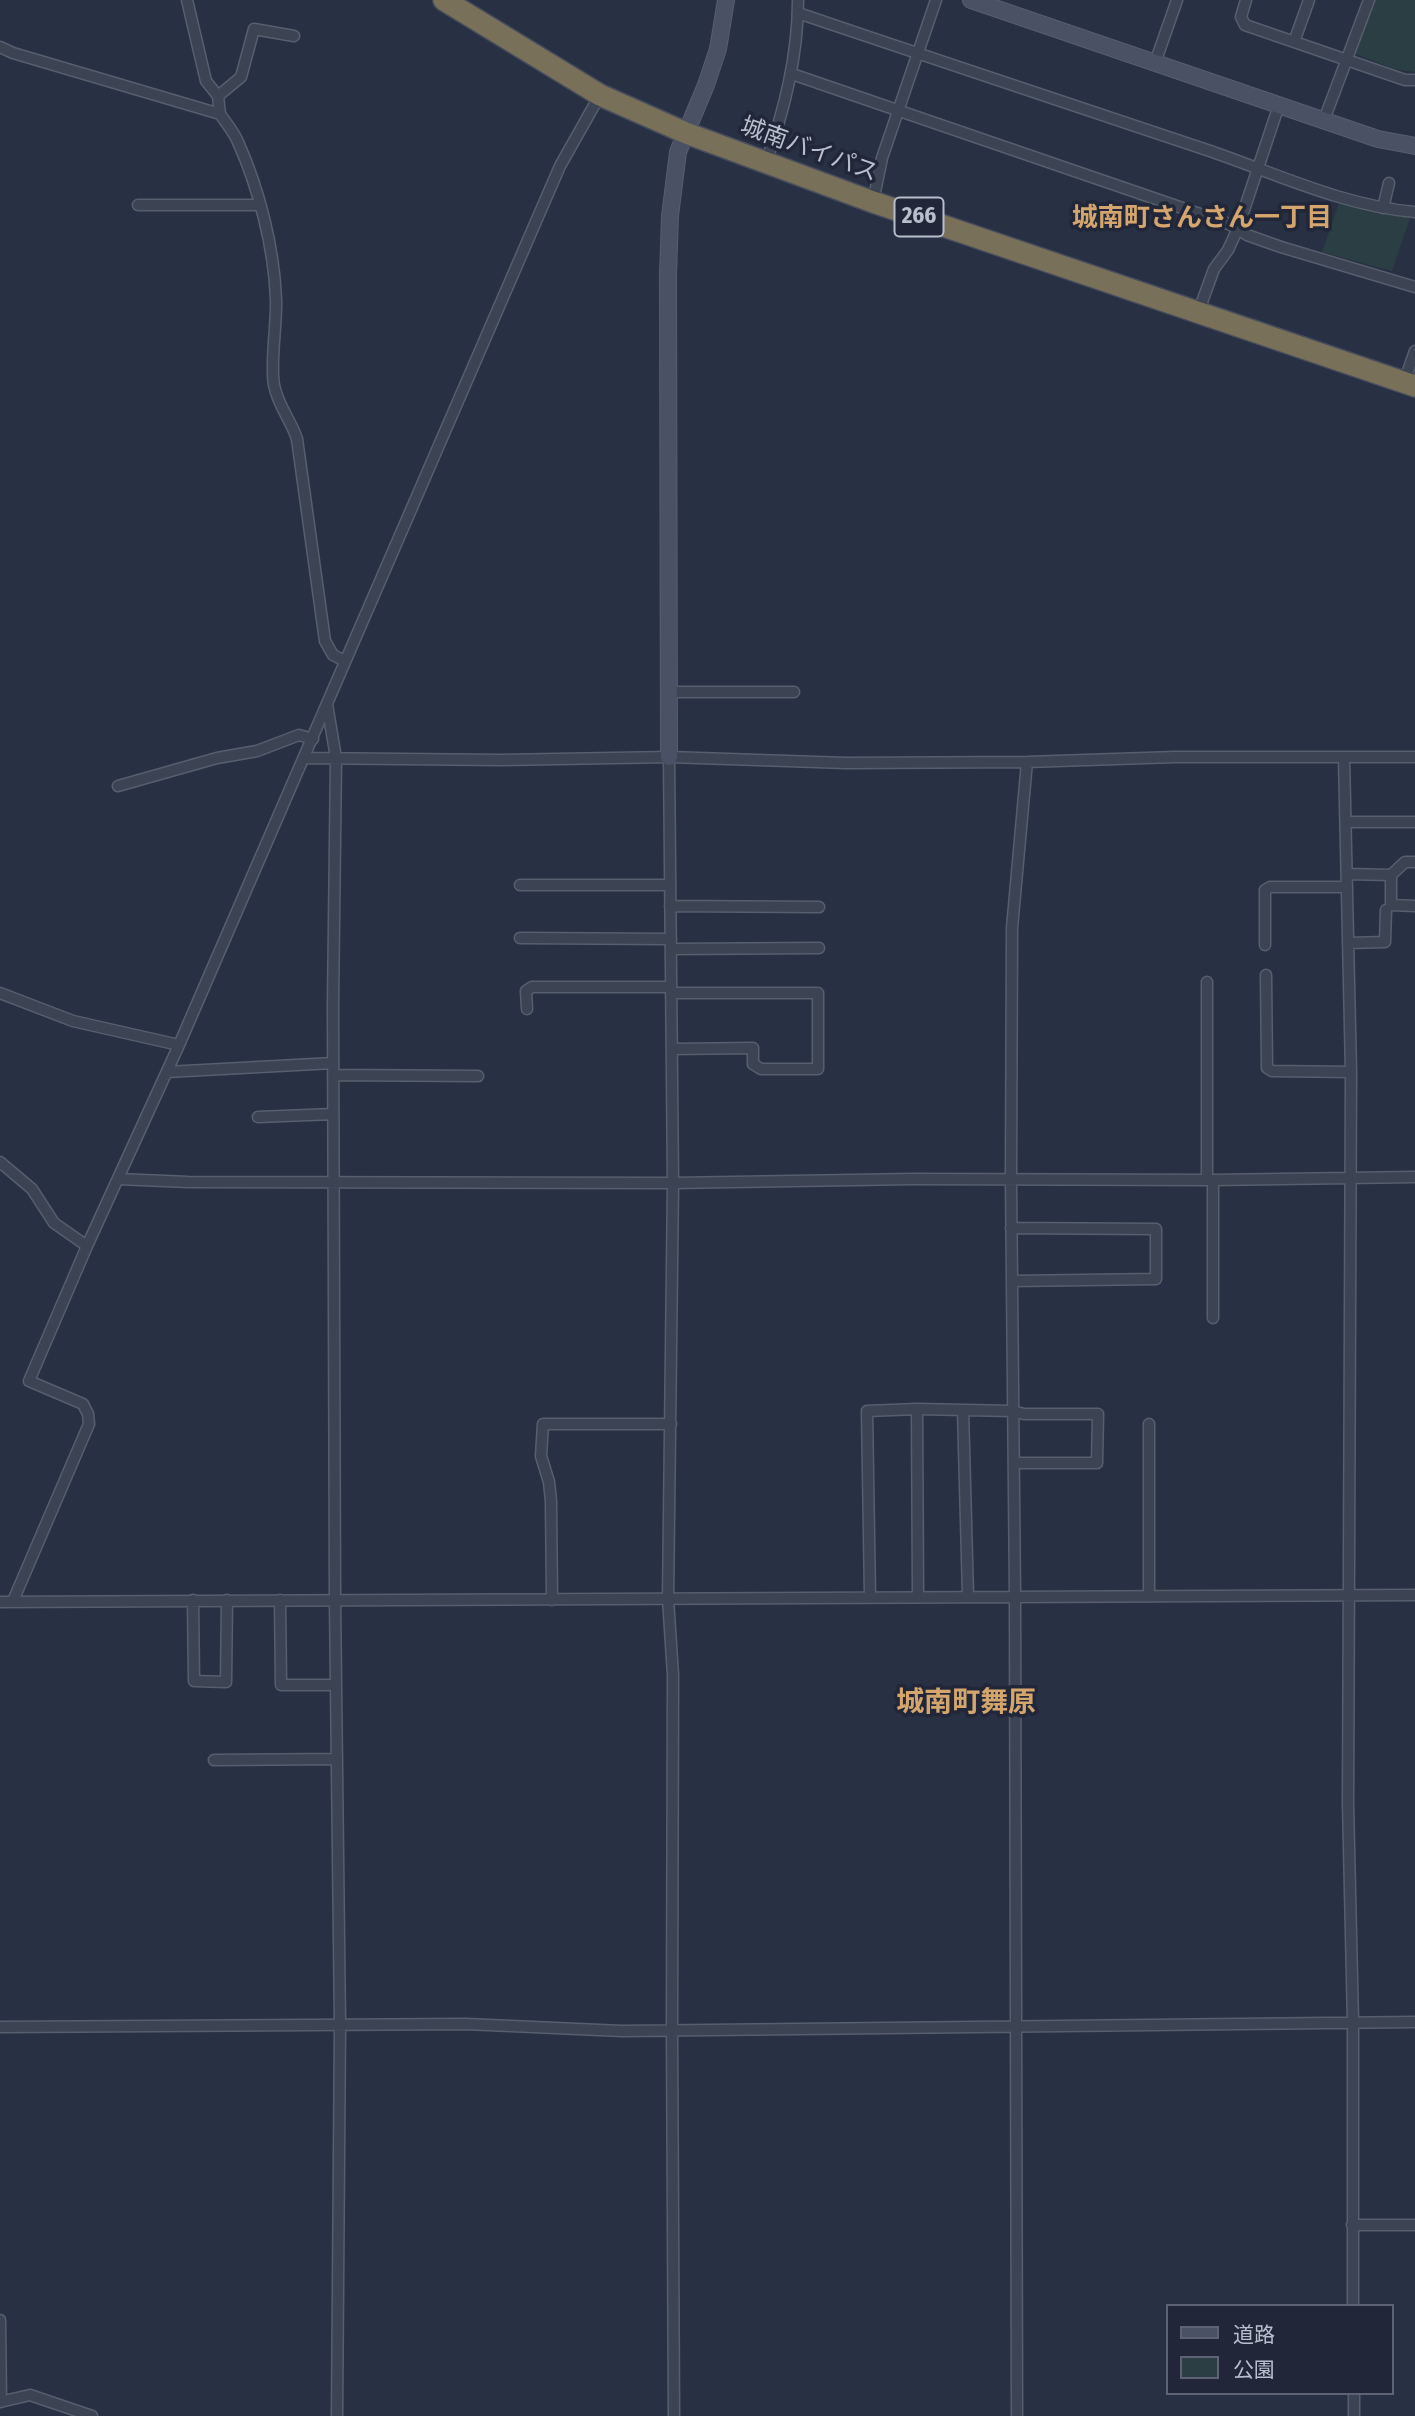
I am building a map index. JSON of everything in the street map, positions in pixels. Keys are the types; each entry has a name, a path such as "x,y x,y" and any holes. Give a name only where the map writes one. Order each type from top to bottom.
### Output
{"highway":[{"name":"城南バイパス","path":"444,0 600,95 686,133 873,202 1410,384"}],"street":[{"path":"187,0 206,81 218,96 220,114 237,140 260,205 275,278 273,382 279,405 297,439 325,641 333,655 345,661"},
{"path":"674,2416 671,2029 673,1675 668,1599 673,1183 668,692 668,275 670,216 678,152 718,49 726,0"},
{"path":"766,163 792,74 798,0"},
{"path":"873,202 882,158 936,0"},
{"path":"971,0 1378,139 1415,146"},
{"path":"1155,63 1177,0"},
{"path":"1246,0 1241,17 1245,25 1405,80 1415,80"},
{"path":"1294,42 1309,0"},
{"path":"1324,120 1368,0"},
{"path":"798,13 1258,167 1348,201 1415,212"},
{"path":"218,96 241,76 254,29 295,36"},
{"path":"0,47 220,114"},
{"path":"792,74 900,109 1238,228 1282,247 1415,288"},
{"path":"13,1601 89,1424 83,1404 29,1381 313,739 560,166 600,95"},
{"path":"1198,313 1214,269 1228,250 1238,228 1279,105"},
{"path":"1383,208 1389,183"},
{"path":"138,205 260,205"},
{"path":"1410,384 1415,351"},
{"path":"668,692 794,692"},
{"path":"327,704 336,758 333,1114 335,1685 340,2025 337,2416"},
{"path":"118,786 217,758 257,751 299,735 313,739"},
{"path":"304,758 501,760 669,757 846,763 1027,762 1175,757 1415,757"},
{"path":"1344,758 1351,1072 1348,1803 1353,2022 1353,2304"},
{"path":"1017,2416 1015,1596 1010,1179 1012,928 1027,762"},
{"path":"1346,822 1415,822"},
{"path":"1347,874 1391,875 1405,862 1415,862"},
{"path":"1391,875 1391,905 1415,906"},
{"path":"520,885 670,885"},
{"path":"1265,945 1265,890 1270,887 1347,887"},
{"path":"670,906 819,907"},
{"path":"1348,943 1385,942 1386,910"},
{"path":"520,938 819,948"},
{"path":"1266,975 1267,1068 1272,1071 1351,1072"},
{"path":"1207,982 1213,1318"},
{"path":"527,1009 526,991 532,987 818,993 818,1069 761,1069 753,1063 753,1048 672,1049"},
{"path":"0,993 73,1021 179,1045"},
{"path":"167,1072 333,1063"},
{"path":"333,1076 478,1076"},
{"path":"258,1117 333,1114"},
{"path":"0,1162 32,1189 54,1223 87,1245"},
{"path":"118,1179 188,1182 673,1183 1415,1177"},
{"path":"1011,1228 1156,1229 1156,1279 1012,1280"},
{"path":"870,1597 867,1411 917,1409 1098,1414 1097,1463 1014,1464"},
{"path":"917,1409 918,1597"},
{"path":"963,1410 968,1596"},
{"path":"552,1600 551,1501 541,1456 543,1424 671,1424"},
{"path":"1149,1424 1149,1595"},
{"path":"0,1606 0,1602 13,1601 1415,1595"},
{"path":"193,1600 194,1681 226,1682 227,1600"},
{"path":"280,1600 281,1685 335,1685"},
{"path":"214,1760 337,1759"},
{"path":"0,2027 466,2024 622,2031 1415,2022"},
{"path":"1352,2225 1415,2225"},
{"path":"0,2320 1,2402 30,2395 92,2416"},
{"path":"1353,2395 1354,2416"}],"green space":[{"path":"1373,0 1415,0 1415,72 1394,69 1356,54"},
{"path":"1339,203 1410,218 1392,271 1322,252"}],"district":[{"name":"城南町さんさん一丁目","path":"1202,219"},
{"name":"城南町舞原","path":"966,1703"}]}
